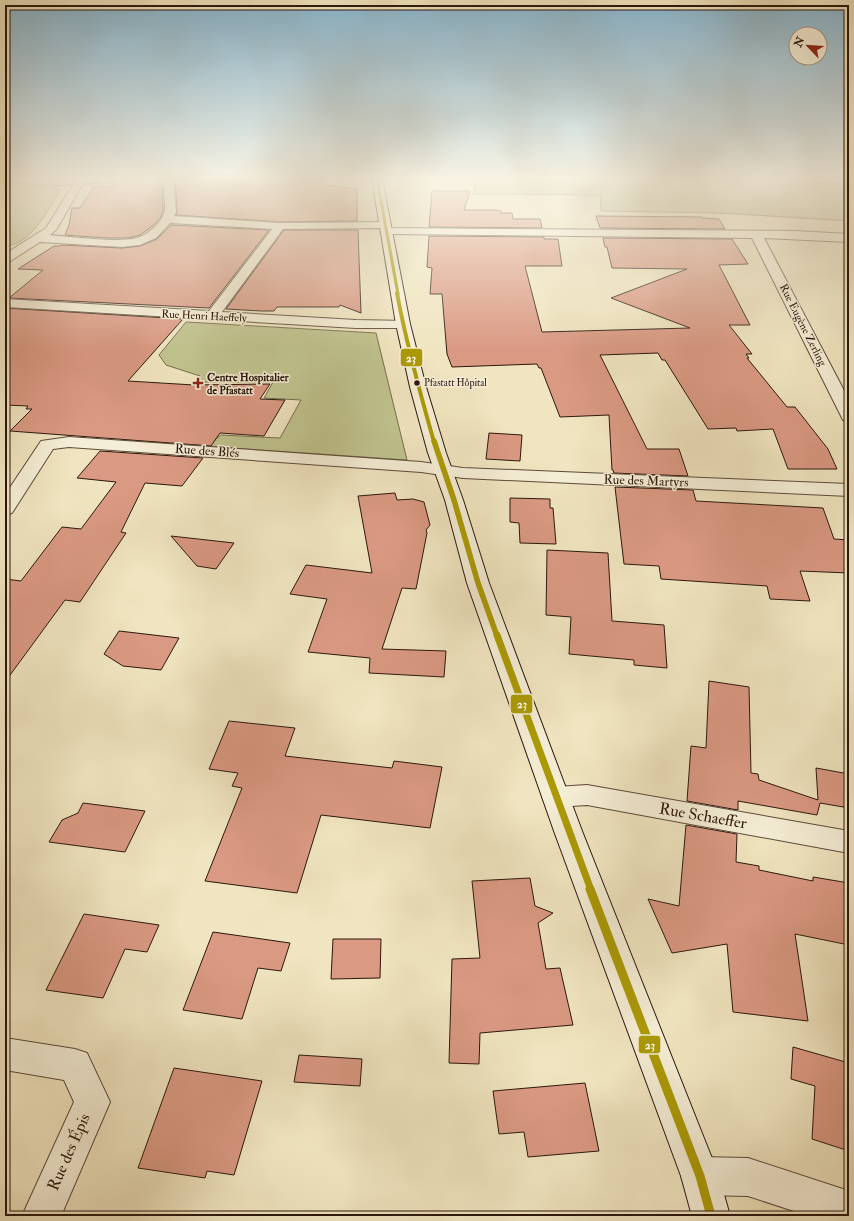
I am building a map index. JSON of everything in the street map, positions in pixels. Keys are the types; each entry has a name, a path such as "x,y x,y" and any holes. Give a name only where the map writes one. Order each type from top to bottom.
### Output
{"street":[{"path":"5,259 43,236"},
{"path":"40,238 122,243 140,241 152,236"},
{"path":"212,316 272,236"},
{"path":"387,236 403,324 418,387 443,470 454,500 478,583 556,797 700,1176 711,1216"},
{"name":"Rue Eugène Zerling","path":"757,236 849,416"},
{"path":"786,236 849,238"},
{"name":"Rue Henri Haeffely","path":"5,303 356,324 403,324"},
{"name":"Rue des Blés","path":"5,510 47,445 69,442 413,466 443,470"},
{"name":"Rue des Martyrs","path":"443,470 463,473 849,490"},
{"name":"Rue Schaeffer","path":"556,797 587,795 849,842"},
{"name":"Rue des Épis","path":"5,1054 75,1065 92,1102 41,1216"},
{"path":"700,1176 748,1177 849,1210"}],"green space":[{"path":"5,236 27,236 22,241 5,245"},
{"path":"186,322 376,333 407,460 129,441 137,431 217,438 221,435 280,438 301,400 264,398 273,382 197,382 200,376 166,365 159,355"}],"building":[{"path":"78,236 136,236 128,238"},
{"path":"160,236 264,236 209,308 9,298 43,270 18,269 54,246 61,245 122,248 140,246 157,239"},
{"path":"280,236 358,236 361,313 340,305 339,307 277,307 274,311 226,309"},
{"path":"429,236 544,237 544,239 558,239 562,266 525,266 542,332 690,328 611,298 687,269 612,268 607,247 605,247 603,238 732,239 748,264 719,265 750,325 729,325 752,354 746,354 749,358 747,358 787,407 795,407 828,449 837,469 788,469 773,429 737,431 736,428 708,429 665,360 662,360 658,353 600,355 647,449 679,449 688,476 614,473 612,470 609,415 560,417 541,368 539,368 537,364 452,367 447,354 442,294 430,294 432,268 427,267"},
{"path":"5,308 183,319 128,381 194,385 270,384 260,399 285,400 264,436 220,433 211,446 10,431 32,409 26,409 28,406 5,405"},
{"path":"489,433 522,435 520,461 486,459"},
{"path":"100,451 203,458 182,486 145,483 121,532 126,533 80,602 65,600 5,682 5,579 21,581 62,527 81,529 116,482 77,478"},
{"path":"615,487 693,490 696,501 823,508 834,539 849,540 849,573 800,571 810,601 770,599 767,586 661,579 659,566 624,564"},
{"path":"395,493 397,500 413,499 424,502 430,525 426,530 427,533 416,589 402,588 382,649 446,651 444,677 369,673 370,658 308,652 327,599 290,594 306,565 372,573 358,496"},
{"path":"510,498 550,499 550,508 553,508 556,544 520,543 519,523 510,522"},
{"path":"171,536 234,543 216,569 197,566"},
{"path":"547,550 608,553 612,621 664,625 667,668 634,665 634,660 569,654 571,617 546,615"},
{"path":"119,631 179,638 161,670 123,666 104,654"},
{"path":"709,681 749,687 751,773 758,774 759,780 818,800 816,768 849,774 849,808 820,803 817,815 738,801 738,810 687,801 691,746 706,748"},
{"path":"229,721 295,728 285,756 392,768 394,761 442,767 430,828 321,815 297,893 205,881 242,788 232,786 238,773 209,769"},
{"path":"83,803 145,811 125,852 49,842 62,820 78,813"},
{"path":"686,825 737,834 736,862 759,866 759,870 813,881 813,877 849,883 849,945 795,934 808,1021 733,1012 727,944 672,953 648,899 679,906"},
{"path":"530,878 535,906 553,913 538,923 546,969 560,968 573,1025 480,1033 479,1064 449,1063 452,959 480,958 472,881"},
{"path":"84,914 159,925 147,952 125,949 103,998 46,990"},
{"path":"213,932 290,943 281,971 258,968 242,1019 183,1010"},
{"path":"333,939 381,939 380,978 331,979"},
{"path":"793,1047 849,1063 849,1151 812,1139 815,1086 791,1079"},
{"path":"299,1055 362,1059 360,1086 294,1082"},
{"path":"174,1068 262,1081 234,1175 207,1171 205,1178 138,1168"},
{"path":"585,1083 599,1151 528,1157 524,1132 499,1134 493,1091"}],"transit line":[{"name":"23","path":"387,236 403,324 418,387 437,453 454,500 478,583 568,831 700,1176 711,1216"}],"place":[{"name":"Centre Hospitalier de Pfastatt","path":"198,383"},
{"name":"Pfastatt Hôpital","path":"417,383"}]}
